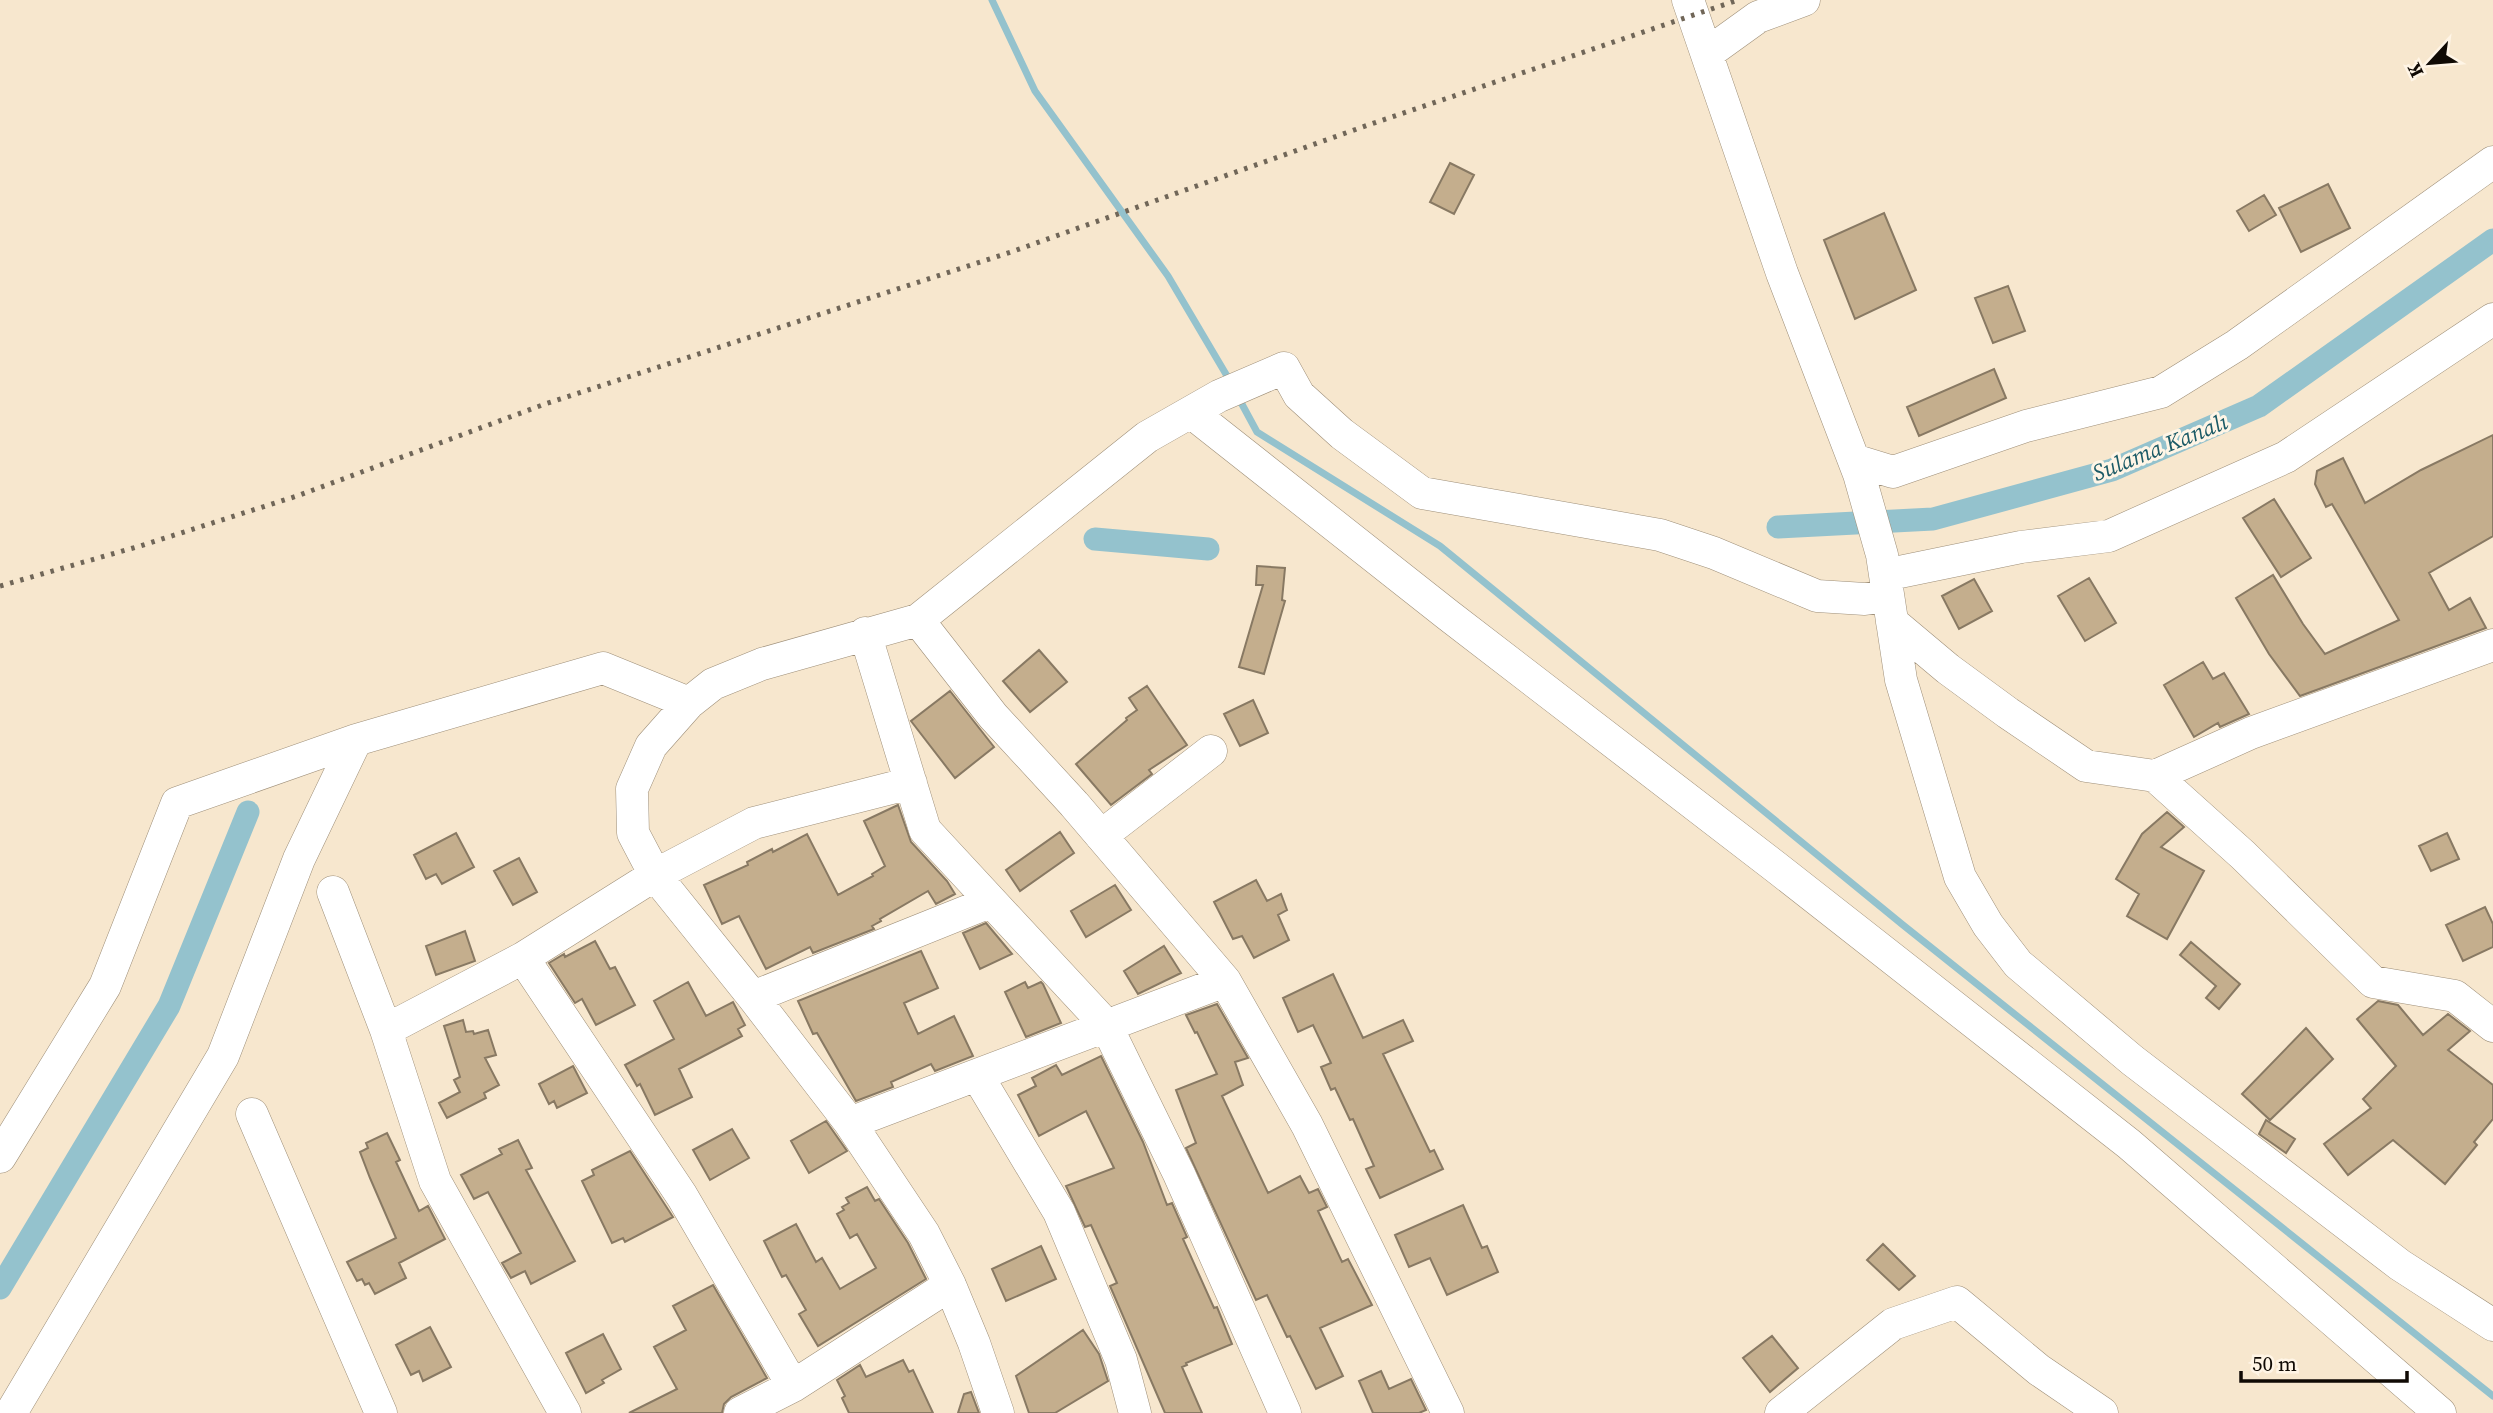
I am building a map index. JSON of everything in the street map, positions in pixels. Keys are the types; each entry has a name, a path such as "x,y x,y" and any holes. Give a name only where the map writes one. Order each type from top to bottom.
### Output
{"street":[{"path":"1688,0 1782,273 1857,467 1887,587 1901,680 1960,877 1988,925 2018,964 2132,1060 2400,1265 2493,1325"},
{"path":"1708,53 1758,17 1804,0"},
{"path":"1857,467 1893,472 2026,426 2161,392 2236,345 2493,162"},
{"path":"998,1413 984,1367 950,1285 924,1234 850,1123 655,876 634,833 632,789 650,746 689,703 713,684 762,664 918,620 1147,437 1219,396 1284,368 1299,394 1342,434 1422,493 1660,535 1714,553 1817,596 1865,599 1887,587 2021,547 2109,536 2286,457 2493,319"},
{"path":"1192,413 2129,1144 2441,1413"},
{"path":"1887,587 1948,669 2008,713 2086,766 2155,776 2251,733 2493,645"},
{"path":"918,620 993,716 1101,836 1225,981 1307,1125 1448,1413"},
{"path":"865,633 925,830 1105,1025 1179,1174 1285,1413"},
{"path":"0,1157 105,986 177,803 356,740 603,668 689,703"},
{"path":"10,1413 223,1056 299,859 356,740"},
{"path":"1101,836 1211,751"},
{"path":"2155,776 2243,855 2373,982 2455,996 2493,1026"},
{"path":"386,1030 523,958 655,876 754,824 911,783"},
{"path":"332,892 386,1030 435,1181 565,1413"},
{"path":"753,997 990,902"},
{"path":"523,958 682,1196 793,1387"},
{"path":"850,1123 1225,981"},
{"path":"977,1075 1059,1212 1121,1360 1135,1413"},
{"path":"252,1114 381,1413"},
{"path":"740,1413 793,1387 950,1285"},
{"path":"1781,1413 1893,1324 1957,1302 2039,1370 2102,1413"}],"building":[{"path":"1450,163 1474,175 1454,214 1430,202"},
{"path":"2328,184 2350,228 2301,252 2279,208"},
{"path":"2264,195 2276,215 2249,231 2237,211"},
{"path":"1884,213 1916,290 1855,319 1824,240"},
{"path":"2008,286 2025,331 1993,343 1975,298"},
{"path":"1994,369 2006,398 1919,436 1907,407"},
{"path":"2493,435 2493,536 2429,573 2449,610 2470,598 2486,628 2300,696 2269,654 2236,598 2273,575 2325,654 2399,620 2332,504 2326,507 2315,484 2317,471 2343,458 2365,503 2421,470"},
{"path":"2274,499 2311,558 2281,577 2243,518"},
{"path":"1257,566 1285,568 1282,600 1285,601 1264,674 1239,667 1263,585 1256,585"},
{"path":"2089,578 2116,623 2085,641 2058,596"},
{"path":"1974,579 1992,611 1959,629 1942,596"},
{"path":"1039,650 1067,682 1030,712 1003,681"},
{"path":"2203,662 2213,679 2224,673 2249,714 2220,727 2218,723 2194,737 2164,685"},
{"path":"1147,686 1187,745 1149,770 1152,774 1111,805 1076,764 1137,710 1129,698"},
{"path":"950,691 994,747 955,778 911,721"},
{"path":"1253,700 1268,733 1240,746 1224,714"},
{"path":"898,805 911,842 947,881 955,894 936,904 928,891 880,919 881,921 872,926 874,929 813,953 810,947 766,969 739,916 722,924 704,885 807,834 838,895 873,876 872,874 885,866 864,821"},
{"path":"2167,812 2184,827 2161,847 2204,871 2167,939 2127,916 2139,894 2116,879 2142,834"},
{"path":"1060,832 1074,853 1020,891 1006,870"},
{"path":"456,833 474,867 442,884 436,874 426,879 414,855"},
{"path":"2447,833 2459,859 2431,871 2419,846"},
{"path":"519,858 537,892 513,905 494,871"},
{"path":"1256,880 1267,901 1281,894 1287,910 1278,915 1289,940 1254,958 1242,936 1233,939 1214,902"},
{"path":"1115,885 1131,910 1086,937 1071,911"},
{"path":"2485,907 2493,924 2493,947 2463,961 2446,925"},
{"path":"986,923 1012,954 980,969 963,933"},
{"path":"465,931 475,961 436,975 426,946"},
{"path":"595,941 610,969 615,967 635,1005 596,1025 582,999 575,1003 549,963"},
{"path":"2191,942 2240,984 2219,1009 2206,998 2216,986 2180,955"},
{"path":"1164,946 1181,973 1138,994 1124,971"},
{"path":"921,951 938,988 904,1003 918,1034 954,1016 973,1056 935,1071 931,1064 891,1082 893,1087 856,1101 817,1033 813,1034 798,1001"},
{"path":"1333,974 1363,1038 1403,1020 1413,1041 1383,1054 1430,1152 1434,1150 1443,1169 1380,1198 1366,1169 1374,1166 1353,1119 1350,1120 1335,1088 1331,1090 1321,1067 1331,1063 1313,1025 1298,1032 1283,998"},
{"path":"688,982 706,1016 733,1002 745,1025 738,1029 742,1036 679,1069 692,1097 655,1115 640,1084 637,1086 625,1065 674,1039 654,1001"},
{"path":"1025,982 1028,988 1041,982 1043,984 1061,1023 1026,1037 1005,992"},
{"path":"2378,1001 2398,1005 2423,1035 2448,1014 2470,1031 2448,1050 2493,1085 2493,1119 2474,1142 2477,1145 2445,1184 2393,1140 2348,1175 2324,1144 2371,1108 2363,1099 2396,1066 2357,1019"},
{"path":"1217,1004 1248,1058 1235,1062 1243,1085 1222,1096 1268,1193 1300,1176 1309,1193 1318,1189 1327,1207 1318,1211 1342,1262 1348,1259 1372,1305 1320,1328 1343,1376 1316,1389 1267,1295 1256,1300 1186,1148 1196,1143 1176,1090 1217,1074 1186,1015"},
{"path":"463,1020 466,1032 473,1031 474,1034 488,1030 496,1055 485,1058 499,1085 484,1093 486,1098 447,1118 439,1103 460,1092 454,1080 460,1077 444,1026"},
{"path":"2306,1028 2333,1059 2270,1120 2242,1094"},
{"path":"1101,1056 1143,1142 1167,1205 1172,1203 1187,1237 1183,1239 1232,1344 1182,1367 1202,1413 1165,1413 1110,1286 1117,1283 1091,1225 1085,1227 1066,1186 1114,1168 1086,1111 1039,1136 1018,1095 1036,1086 1032,1078 1056,1065 1062,1075"},
{"path":"573,1066 587,1093 557,1108 554,1101 549,1104 539,1084"},
{"path":"2266,1120 2295,1139 2286,1153 2259,1134"},
{"path":"826,1121 847,1151 809,1173 791,1141"},
{"path":"732,1129 749,1158 710,1180 693,1150"},
{"path":"387,1133 400,1160 396,1162 419,1211 428,1206 445,1239 399,1263 406,1278 375,1294 369,1283 365,1285 362,1279 357,1281 347,1262 396,1238 360,1152 368,1148 366,1143"},
{"path":"518,1140 532,1168 526,1170 575,1261 531,1284 525,1271 511,1278 502,1263 521,1253 488,1192 474,1199 461,1175 502,1154 499,1149"},
{"path":"630,1151 673,1217 625,1242 623,1238 612,1243 582,1181 594,1175 592,1170"},
{"path":"867,1187 875,1201 879,1199 908,1243 926,1279 818,1346 799,1314 806,1310 786,1275 782,1277 764,1241 796,1224 816,1262 822,1258 840,1289 876,1268 857,1234 850,1238 837,1214 849,1203 846,1198"},
{"path":"1463,1205 1482,1248 1487,1246 1498,1272 1447,1295 1430,1258 1409,1267 1395,1235"},
{"path":"1883,1244 1915,1276 1899,1290 1867,1260"},
{"path":"1041,1246 1056,1279 1006,1301 992,1269"},
{"path":"713,1285 767,1378 731,1397 724,1404 722,1413 629,1413 677,1389 654,1347 686,1330 673,1306"},
{"path":"430,1327 451,1367 423,1381 419,1371 411,1375 396,1345"},
{"path":"1083,1330 1099,1354 1108,1381 1055,1413 1029,1413 1016,1376"},
{"path":"603,1334 621,1369 586,1393 566,1353"},
{"path":"1772,1336 1798,1368 1770,1392 1743,1358"},
{"path":"903,1360 909,1372 913,1370 933,1413 849,1413 837,1380 860,1365 866,1377"},
{"path":"1381,1371 1389,1389 1411,1379 1426,1410 1419,1413 1373,1413 1359,1381"},
{"path":"971,1392 979,1413 958,1413 964,1394"}],"waterway":[{"path":"992,0 1035,91 1168,276 1230,381"},
{"name":"Sulama Kanalı","path":"1778,527 1933,519 2112,470 2259,406 2493,240"},
{"path":"1237,395 1257,432 1440,546 1903,925 2493,1396"},
{"path":"1095,539 1208,549"},
{"path":"0,1288 169,1006 248,812"}],"railway":[{"path":"0,586 140,546 297,496 545,404 1011,252 1371,124 1738,0"}]}
